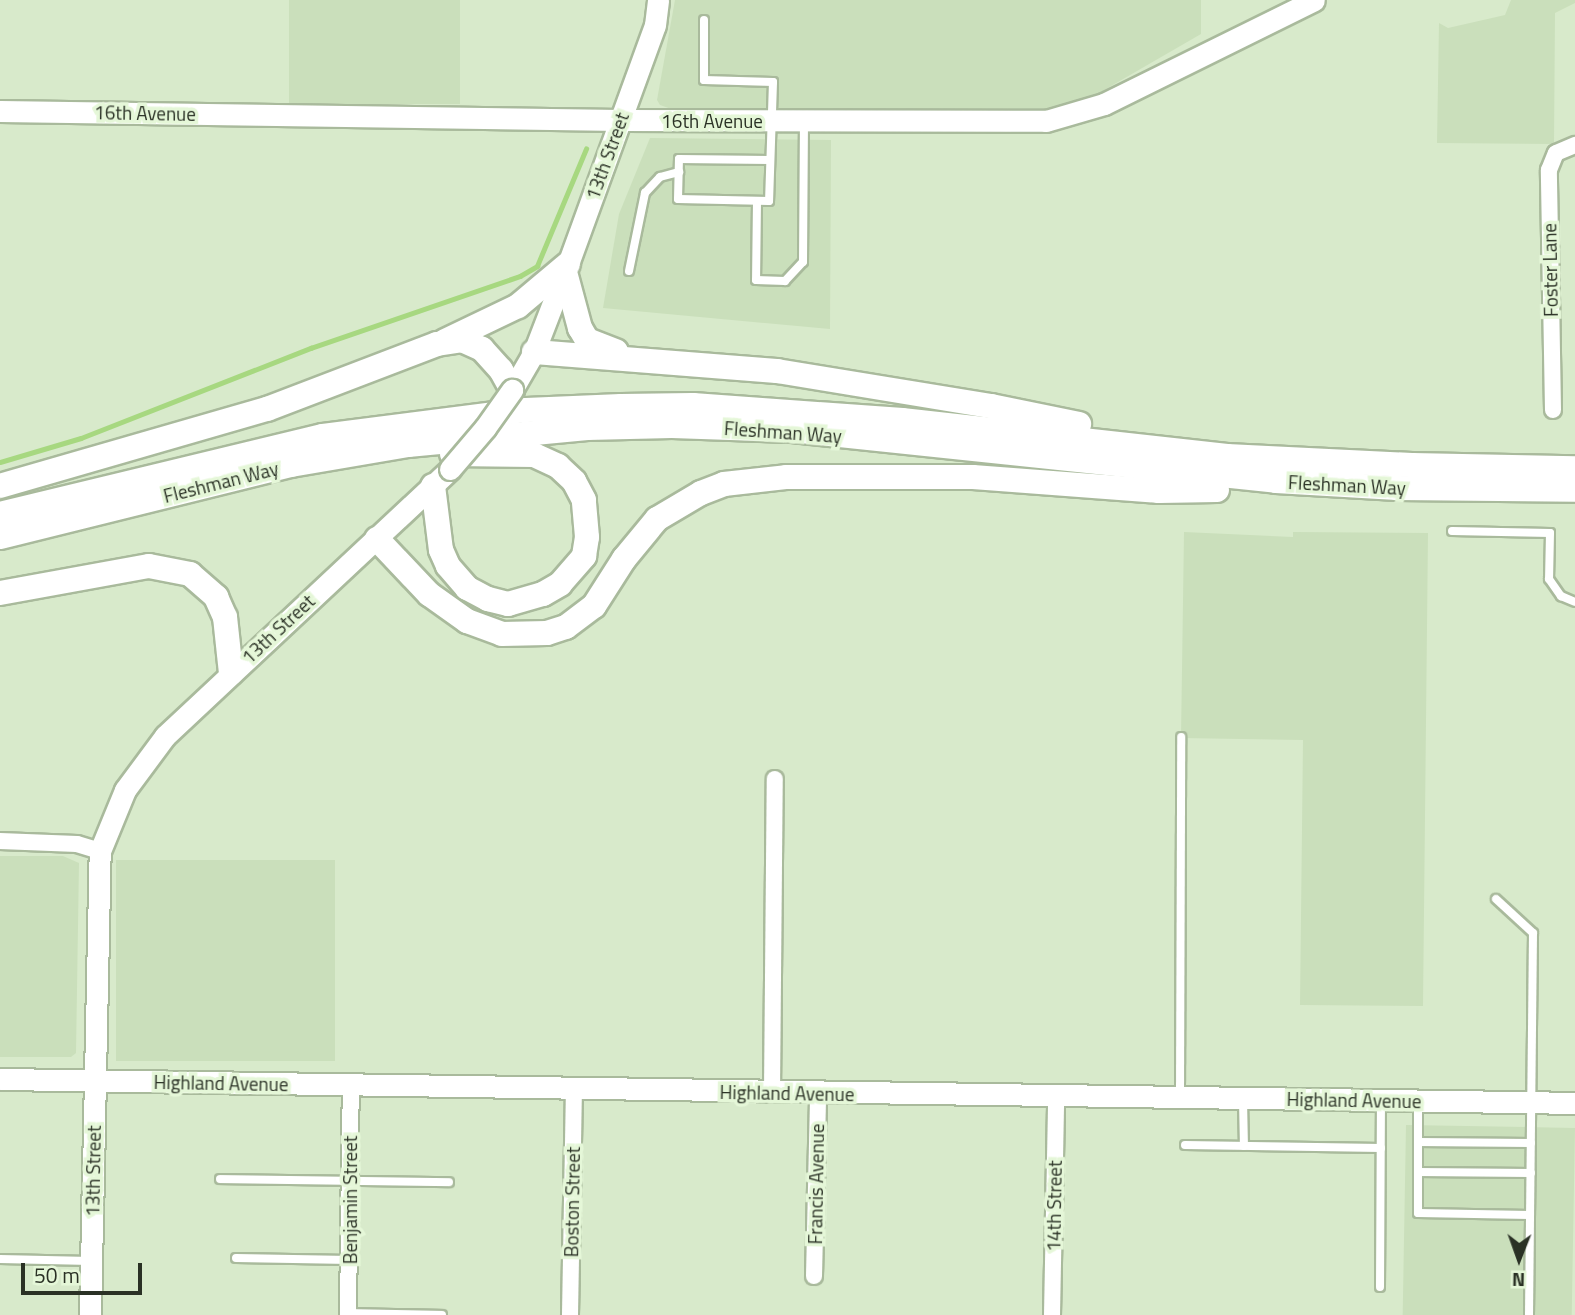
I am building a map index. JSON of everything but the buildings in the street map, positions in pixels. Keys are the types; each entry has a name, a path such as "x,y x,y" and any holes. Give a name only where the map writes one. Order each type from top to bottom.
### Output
{"main road":[{"name":"13th Street","path":"90,1315 100,851 125,790 165,736 442,478 485,428 512,390 534,352 566,268 654,25 658,0"},
{"name":"16th Avenue","path":"0,111 770,122 1046,121 1104,104 1314,0"},
{"path":"0,486 267,409 437,345 518,306 566,268 574,312 587,340 607,349 678,363"},
{"path":"437,345 462,340 482,349 501,370 512,390"},
{"path":"534,352 777,372 991,406 1227,456"},
{"name":"Fleshman Way","path":"0,514 323,436 526,410 707,406 915,421 1227,456 1400,465 1575,468"},
{"name":"Fleshman Way","path":"0,537 290,465 408,445 509,433 672,426 792,430 1172,472 1397,488 1575,490"},
{"path":"290,465 420,455 534,455 558,466 574,481 584,500 587,537 584,556 560,584 543,594 508,604 488,599 467,588 449,566 441,550 442,478"},
{"path":"377,539 429,594 467,621 502,634 547,633 566,627 594,606 624,559 657,519 701,493 724,484 786,477 973,477 1159,491 1397,488"},
{"path":"0,593 149,566 190,574 216,597 225,617 231,673"},
{"name":"Highland Avenue","path":"0,1079 772,1093 1575,1103"}],"street":[{"name":"Foster Lane","path":"1553,410 1549,170 1556,153 1575,145"},
{"path":"772,1093 775,779"},
{"path":"0,841 77,844 100,851"},
{"name":"Benjamin Street","path":"349,1314 351,1085"},
{"name":"Boston Street","path":"570,1315 574,1089"},
{"name":"Francis Avenue","path":"814,1276 818,1093"},
{"name":"14th Street","path":"1052,1315 1056,1097"}],"lane":[{"path":"704,20 704,80 773,82 769,201 678,199 679,159 770,160"},
{"path":"757,201 756,281 785,281 803,262 804,122"},
{"path":"629,271 646,193 660,177 679,173"},
{"path":"1452,531 1550,533 1549,579 1561,596 1575,602"},
{"path":"1180,1097 1181,737"},
{"path":"1496,899 1533,933 1529,1315"},
{"path":"1244,1098 1244,1146"},
{"path":"1380,1287 1381,1100"},
{"path":"1418,1101 1418,1213 1530,1214"},
{"path":"1575,1103 1575,1115"},
{"path":"1418,1142 1531,1143"},
{"path":"1185,1145 1381,1148"},
{"path":"1418,1172 1531,1174"},
{"path":"220,1179 449,1182"},
{"path":"236,1258 350,1260"},
{"path":"0,1259 91,1261"},
{"path":"349,1314 442,1315"}],"shaded area":[{"path":"289,0 460,0 460,104 289,104"},
{"path":"675,0 1201,0 1201,34 1073,108 1020,113 674,110 660,105 657,100"},
{"path":"1511,0 1575,0 1575,3 1555,13 1554,144 1437,143 1439,23 1448,28 1505,15"},
{"path":"650,138 831,140 830,329 603,308 619,214"},
{"path":"1184,532 1293,537 1293,532 1428,533 1423,1006 1300,1005 1303,740 1181,738"},
{"path":"0,856 63,856 79,863 76,1053 71,1057 0,1057"},
{"path":"116,860 335,860 335,1061 116,1061"},
{"path":"1406,1125 1575,1128 1572,1315 1403,1315"}],"waterway":[{"path":"0,462 81,438 311,348 520,276 537,266 586,149"}]}
